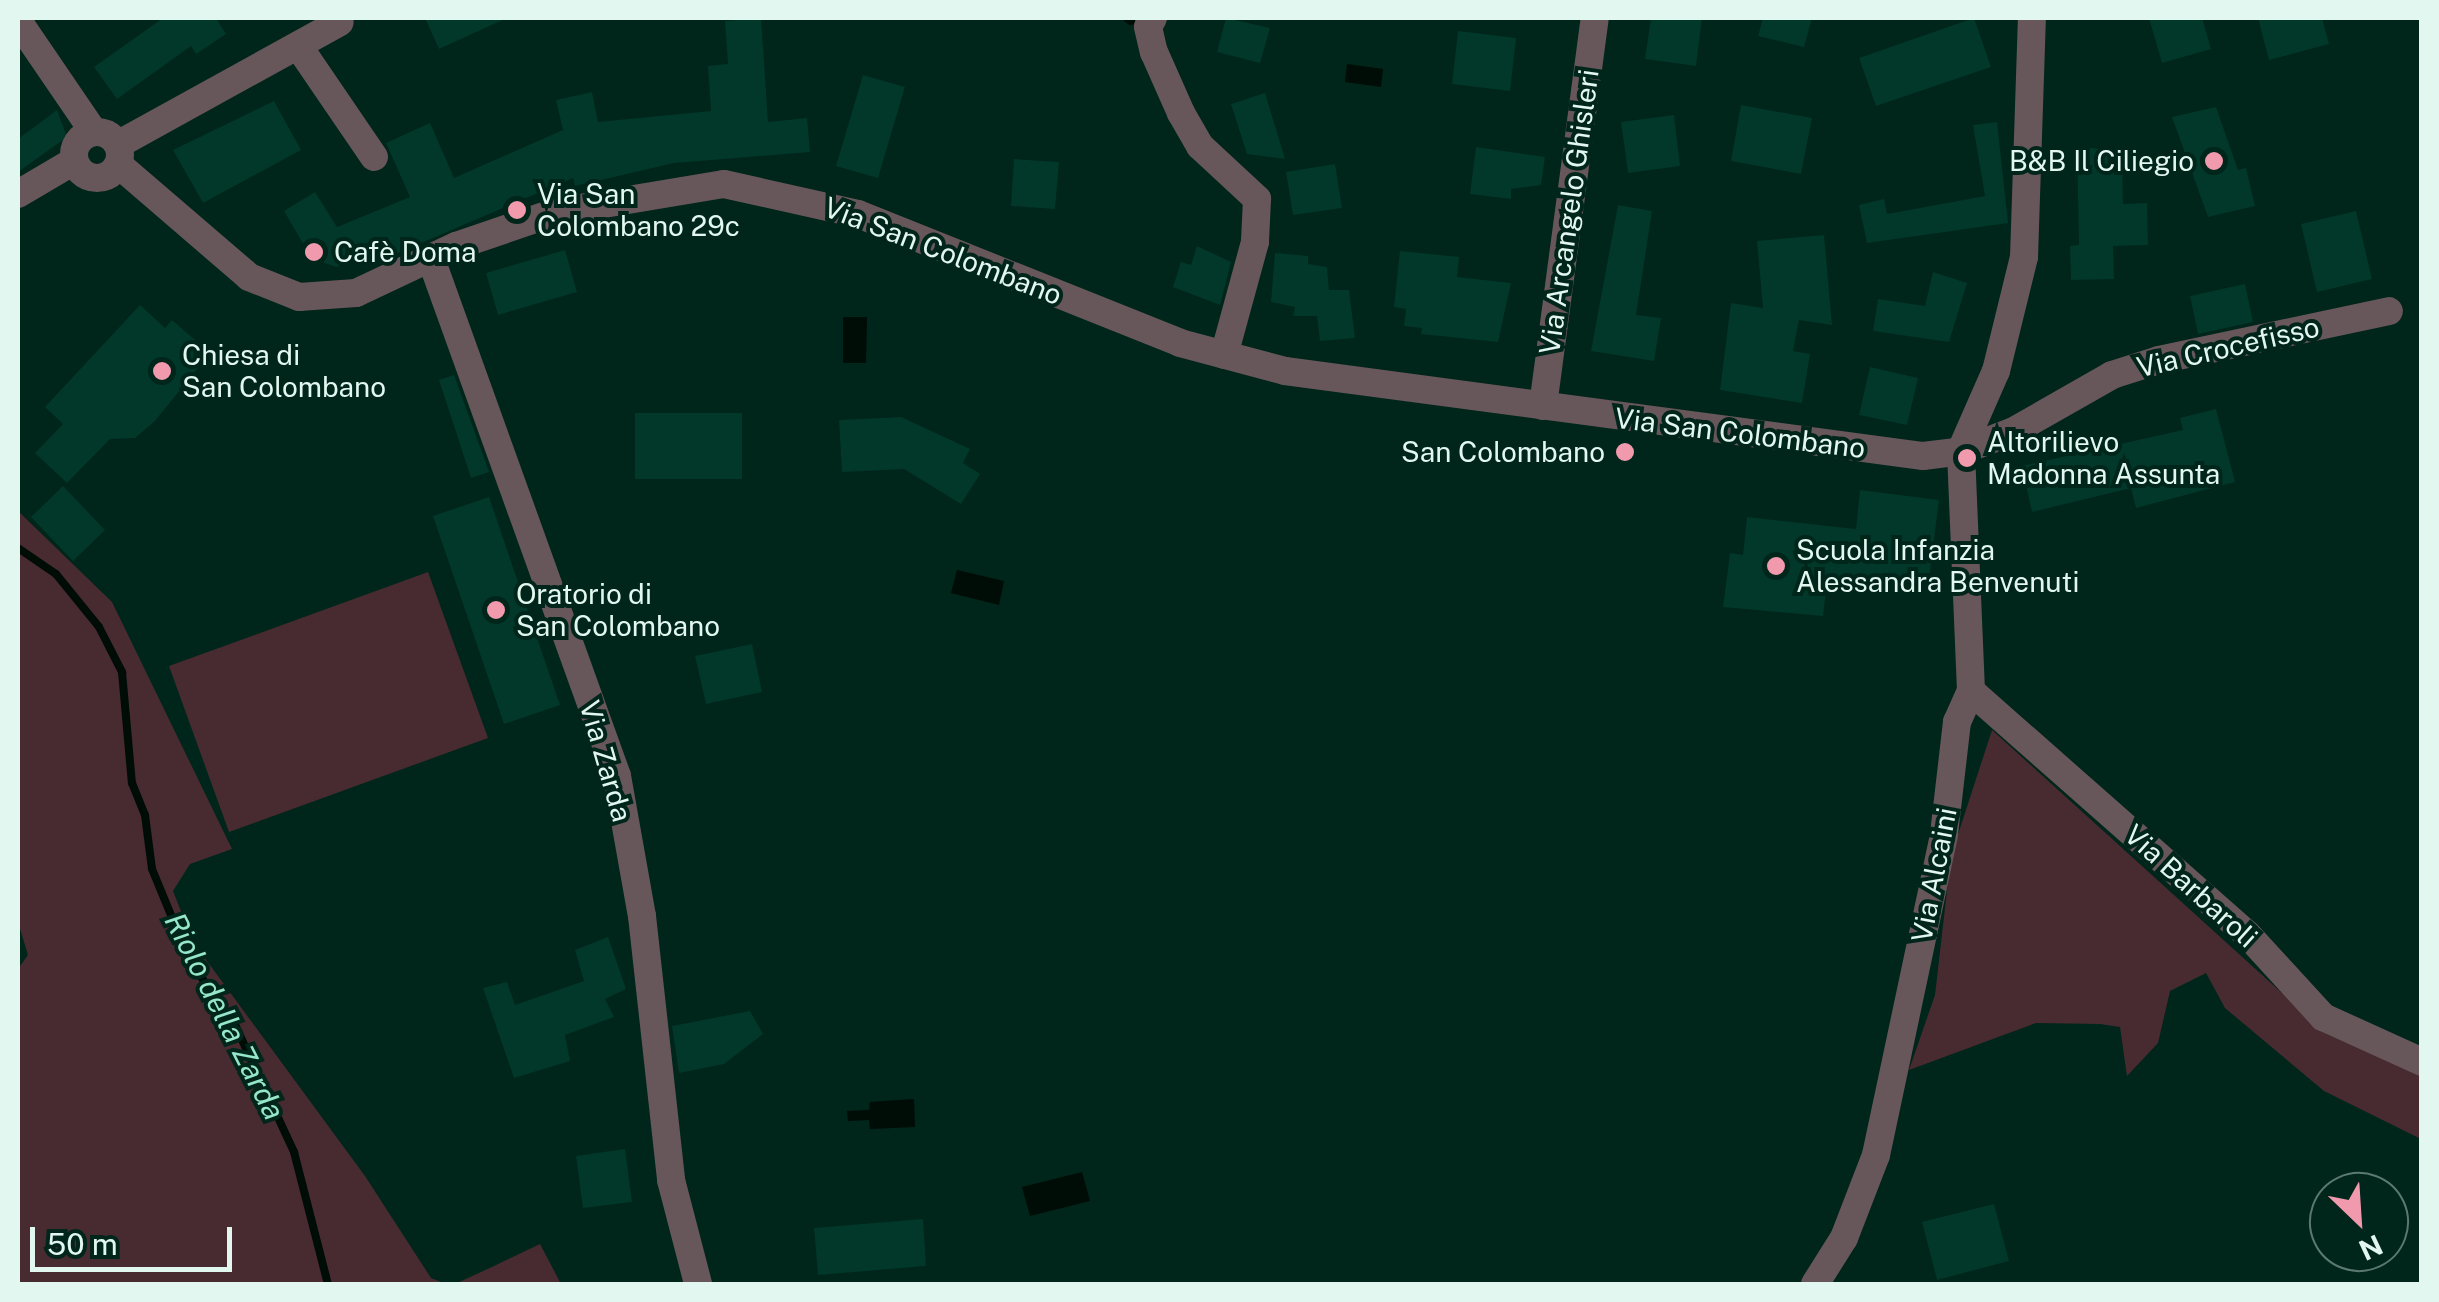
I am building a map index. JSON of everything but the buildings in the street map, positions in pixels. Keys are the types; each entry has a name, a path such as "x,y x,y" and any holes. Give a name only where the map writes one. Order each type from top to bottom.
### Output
{"street":[{"path":"1152,18 1148,26 1154,52 1200,146 1257,199 1256,242 1224,354"},
{"name":"Via Arcangelo Ghisleri","path":"1543,406 1595,18"},
{"path":"1962,449 1996,371 2024,257 2032,18"},
{"path":"18,22 93,131 74,148 74,161"},
{"path":"74,161 95,178 119,154 340,22"},
{"path":"299,46 374,157"},
{"name":"Via San Colombano","path":"93,131 249,277 275,290 325,298 356,292 522,221 603,202 694,186 763,189 858,214 1180,343 1285,371 1888,452 1962,449"},
{"path":"18,194 74,161"},
{"name":"Via Zarda","path":"431,258 617,776 642,916 670,1180 698,1284"},
{"name":"Via Crocefisso","path":"1962,449 2014,431 2112,376 2159,360 2389,310"},
{"name":"Via Alcaini","path":"1815,1284 1844,1238 1876,1156 1944,834 1957,722 1972,691 1965,666 1962,449"},
{"name":"Via Barbaroli","path":"1972,691 2247,934 2323,1016 2422,1062"}],"shaded area":[{"path":"1347,64 1383,69 1381,87 1345,82"},
{"path":"843,317 867,317 866,363 843,363"},
{"path":"18,511 112,602 232,849 190,864 173,891 193,942 365,1176 431,1278 446,1284 18,1284 18,969 28,955 18,922"},
{"path":"957,570 1004,581 999,605 951,593"},
{"path":"428,572 488,738 229,832 169,666"},
{"path":"1992,730 2327,1034 2421,1075 2421,1139 2324,1091 2225,1008 2206,973 2170,991 2158,1043 2127,1076 2120,1027 2100,1024 2036,1023 1909,1070 1935,995 1951,856"},
{"path":"914,1099 915,1127 870,1129 869,1120 848,1121 847,1111 869,1110 870,1102"},
{"path":"1082,1172 1090,1201 1030,1216 1022,1187"},
{"path":"540,1244 561,1284 455,1284 494,1266"}],"waterway":[{"path":"1127,18 1131,21"},
{"name":"Riolo della Zarda","path":"18,548 56,574 99,627 122,672 132,783 145,815 152,869 190,961 236,1027 294,1152 328,1284"}],"place":[{"name":"B&B Il Ciliegio","path":"2214,161"},
{"name":"Via San Colombano 29c","path":"517,210"},
{"name":"Cafè Doma","path":"314,252"},
{"name":"Chiesa di San Colombano","path":"162,371"},
{"name":"San Colombano","path":"1625,452"},
{"name":"Altorilievo Madonna Assunta","path":"1967,458"},
{"name":"Scuola Infanzia Alessandra Benvenuti","path":"1776,566"},
{"name":"Oratorio di San Colombano","path":"496,610"}]}
